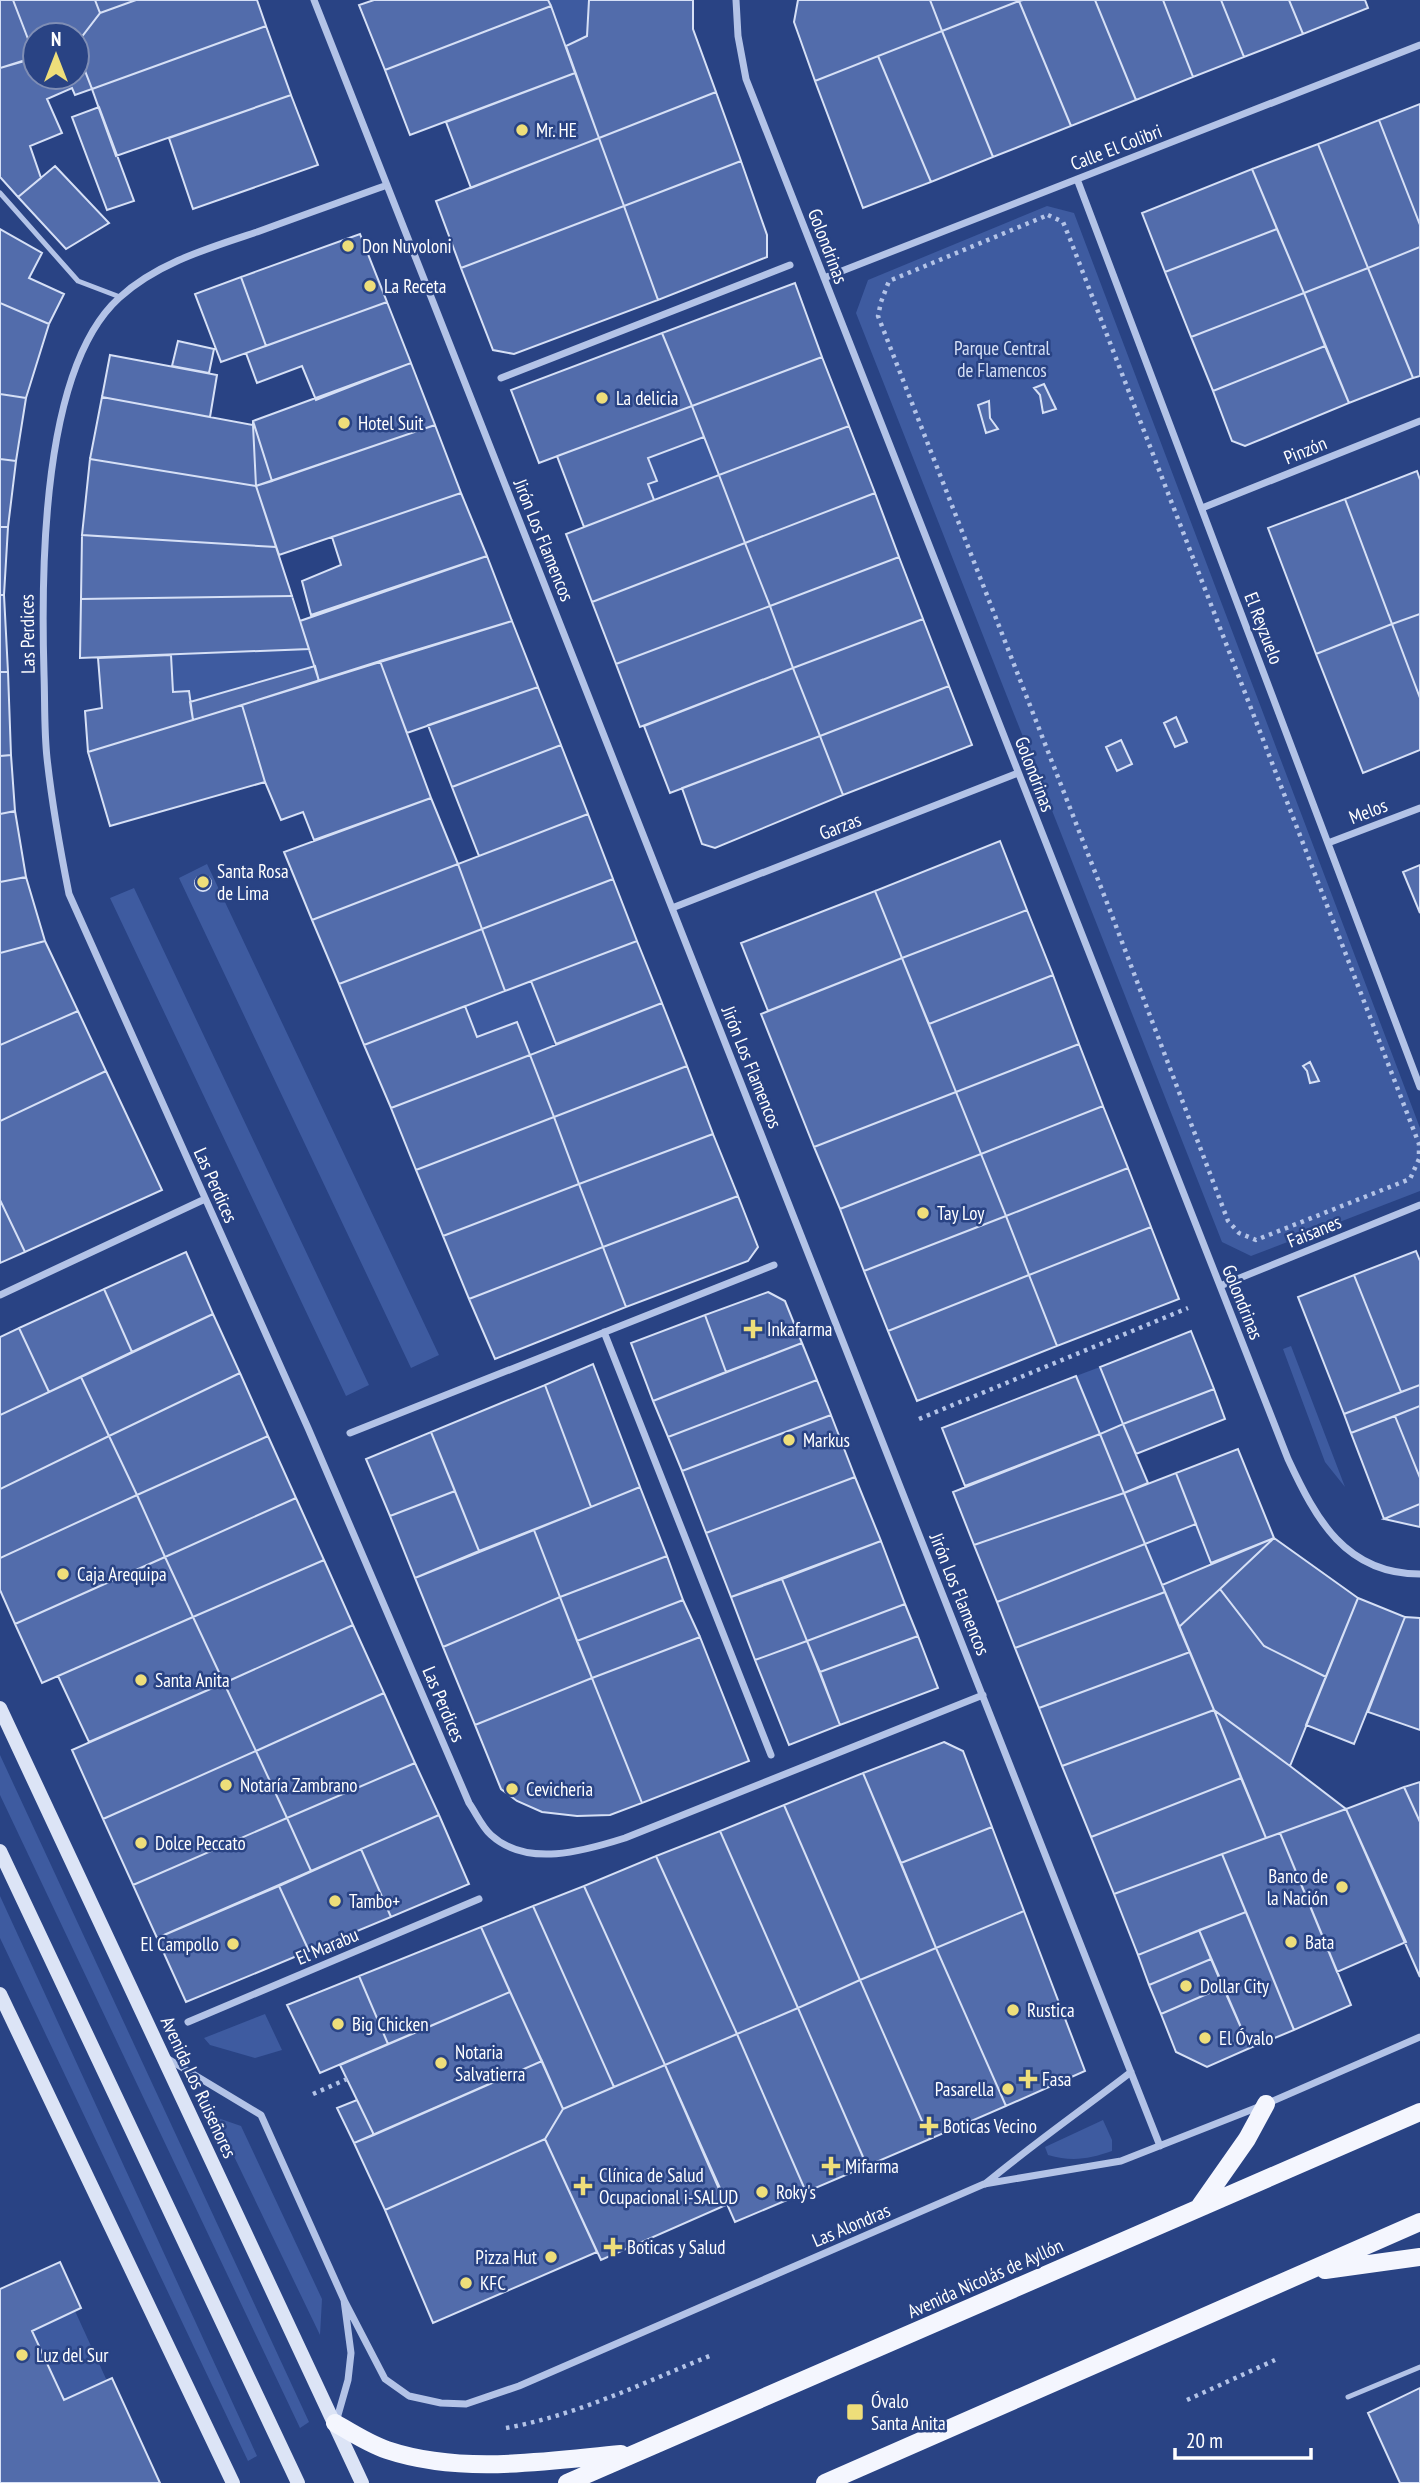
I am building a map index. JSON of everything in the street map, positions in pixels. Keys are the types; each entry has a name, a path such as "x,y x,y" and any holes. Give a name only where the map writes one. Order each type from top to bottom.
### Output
{"main road":[{"name":"Avenida Los Ruiseñores","path":"0,1708 362,2483"},
{"path":"0,1851 298,2483"},
{"path":"0,1994 233,2483"},
{"path":"1199,2208 1247,2138 1266,2104"},
{"name":"Avenida Nicolás de Ayllón","path":"567,2483 1420,2112"},
{"path":"825,2483 1420,2222"},
{"path":"1304,2273 1420,2257"},
{"path":"335,2423 385,2450 453,2462 505,2465 639,2452"}],"street":[{"name":"Jirón Los Flamencos","path":"314,0 1160,2146"},
{"name":"Golondrinas","path":"736,0 738,36 746,79 1288,1459 1308,1503 1342,1545 1364,1562 1390,1571 1420,1574"},
{"name":"Calle El Colibri","path":"824,278 1420,45"},
{"name":"El Reyzuelo","path":"1077,179 1420,1087"},
{"name":"Las Perdices","path":"387,185 193,254 148,275 101,316 87,342 64,409 54,450 43,561 46,755 69,894 308,1428 470,1803 490,1834 516,1850 550,1854 586,1850 625,1838 983,1695"},
{"path":"501,378 790,265"},
{"name":"Pinzón","path":"1202,508 1420,421"},
{"name":"Garzas","path":"672,908 1018,773"},
{"name":"Melos","path":"1328,843 1420,808"},
{"path":"0,1295 205,1199"},
{"name":"Faisanes","path":"1220,1286 1420,1205"},
{"path":"350,1433 774,1265"},
{"path":"604,1332 771,1755"},
{"name":"El Marabu","path":"188,2022 479,1899"},
{"name":"Las Alondras","path":"344,2300 385,2379 409,2396 441,2403 466,2404 519,2386 984,2184 1121,2161 1266,2104 1420,2036"},
{"path":"164,2057 261,2115 344,2300 351,2353 348,2380 335,2423"},
{"path":"984,2184 1041,2137 1077,2114 1131,2072"}],"lane":[{"path":"0,193 78,281 120,297"},
{"path":"1348,2397 1420,2367"}],"path":[{"path":"881,302 878,316 1228,1221 1239,1233"},
{"path":"919,1419 1188,1308"},
{"path":"313,2094 346,2079"},
{"path":"535,2423 583,2407 712,2355"},
{"path":"1187,2400 1275,2360"}],"green space":[{"path":"548,0 589,0 587,36 566,46"},
{"name":"Parque Central de Flamencos","path":"1047,206 1074,213 1420,1128 1420,1191 1251,1256 1222,1242 856,313 868,280"},
{"path":"704,437 719,475 654,500 648,484 657,481 648,458"},
{"path":"309,649 315,666 190,702 188,691 173,692 171,655"},
{"path":"207,864 439,1355 411,1368 179,878"},
{"path":"134,888 369,1385 346,1396 110,898"},
{"path":"531,981 556,1044 530,1055 517,1022 477,1037 465,1006"},
{"path":"1291,1346 1345,1487 1325,1462 1283,1349"},
{"path":"1100,1367 1123,1424 1100,1434 1076,1376"},
{"path":"1196,1524 1211,1563 1162,1585 1145,1544"},
{"path":"0,1755 309,2422 300,2428 0,1795"},
{"path":"0,1896 257,2456 248,2461 0,1938"},
{"path":"265,2014 282,2050 255,2058 210,2045 204,2038"},
{"path":"215,2117 241,2126 322,2299 320,2335"},
{"path":"1103,2120 1112,2140 1112,2151 1080,2159 1048,2155 1045,2147"},
{"path":"75,2311 107,2381 64,2400 32,2331"}],"building":[{"path":"0,0 13,0 21,21 21,61 0,68"},
{"path":"13,0 95,0 100,13 91,25 91,21 21,21"},
{"path":"95,0 136,0 100,13"},
{"path":"136,0 257,0 266,26 92,89 91,25 100,13"},
{"path":"374,0 548,0 551,6 385,70 359,5"},
{"path":"589,0 693,0 693,29 716,92 599,138 566,46 587,36"},
{"path":"798,0 930,0 942,31 815,81 794,22"},
{"path":"930,0 1019,0 1019,1 942,31"},
{"path":"1095,0 1136,100 1071,126 1019,1"},
{"path":"1095,0 1163,0 1193,77 1136,100"},
{"path":"1163,0 1221,0 1244,57 1193,77"},
{"path":"1221,0 1289,0 1303,34 1244,57"},
{"path":"1289,0 1365,0 1368,8 1303,34"},
{"path":"1019,1 1071,126 993,157 942,31"},
{"path":"551,6 575,73 410,135 385,70"},
{"path":"266,26 291,95 116,156 92,89"},
{"path":"942,31 993,157 931,182 878,56"},
{"path":"878,56 931,182 863,208 815,81"},
{"path":"21,62 21,91 65,91 47,99 62,133 30,146 41,178 18,197 0,177 0,68"},
{"name":"Mr. HE","path":"575,73 599,138 471,188 446,122"},
{"path":"716,92 741,161 624,206 599,138"},
{"path":"291,95 318,165 193,209 169,138"},
{"path":"1420,104 1420,225 1379,120"},
{"path":"99,107 134,201 107,210 72,117"},
{"path":"1379,120 1420,225 1420,247 1368,268 1318,144"},
{"path":"599,138 624,206 461,268 436,201"},
{"path":"1318,144 1368,268 1304,293 1252,169"},
{"path":"741,161 767,235 767,257 658,300 624,206"},
{"path":"55,166 109,223 66,249 18,197"},
{"path":"1252,169 1277,229 1165,272 1142,213"},
{"path":"624,206 658,300 514,354 493,350 461,268"},
{"path":"0,229 42,253 29,278 64,294 49,324 0,303"},
{"path":"1277,229 1304,293 1191,337 1165,272"},
{"path":"360,234 387,302 266,346 241,277"},
{"path":"1420,247 1420,376 1413,378 1368,268"},
{"path":"1368,268 1413,378 1349,403 1304,293"},
{"path":"241,277 266,346 221,362 195,294"},
{"path":"795,283 822,357 692,406 662,333"},
{"path":"1304,293 1325,346 1213,391 1191,337"},
{"path":"387,302 411,363 316,400 302,366 257,383 246,353"},
{"path":"0,303 49,324 26,398 0,394"},
{"name":"La delicia","path":"662,333 692,406 539,463 511,390"},
{"path":"178,341 214,349 209,373 172,366"},
{"path":"1325,346 1349,403 1245,446 1232,441 1213,391"},
{"path":"110,355 217,375 210,417 102,397"},
{"path":"822,357 849,426 719,475 692,406"},
{"name":"Hotel Suit","path":"411,363 435,425 272,481 253,421"},
{"path":"1044,384 1056,409 1043,413 1040,395 1034,388"},
{"path":"0,394 26,398 16,461 0,459"},
{"path":"102,397 253,425 256,486 90,459"},
{"path":"989,401 990,418 998,429 986,433 978,405"},
{"path":"692,406 704,437 648,458 657,481 648,484 654,500 584,527 557,456"},
{"path":"253,421 272,481 256,486 253,425"},
{"path":"435,425 461,493 279,555 256,486"},
{"path":"849,426 875,493 745,543 719,475"},
{"path":"0,459 16,461 8,527 0,527"},
{"path":"90,459 256,486 276,547 82,535"},
{"path":"1417,471 1420,480 1420,614 1392,624 1345,499"},
{"path":"719,475 745,543 592,602 566,534"},
{"path":"461,493 487,556 311,615 302,581 341,565 332,537"},
{"path":"875,493 899,557 770,606 745,543"},
{"path":"1345,499 1392,624 1316,654 1268,528"},
{"path":"0,527 8,527 4,595 0,595"},
{"path":"82,535 276,547 292,596 81,599"},
{"path":"745,543 770,606 616,664 592,602"},
{"path":"487,556 512,621 319,681 300,621"},
{"path":"899,557 923,619 793,668 770,606"},
{"path":"0,595 4,595 8,672 0,672"},
{"path":"292,596 309,649 80,658 81,599"},
{"path":"770,606 793,668 640,727 616,664"},
{"path":"1420,614 1420,698 1392,624"},
{"path":"923,619 949,686 820,736 793,668"},
{"path":"512,621 538,687 407,733 380,661"},
{"path":"1392,624 1420,698 1420,750 1363,773 1316,654"},
{"path":"171,655 173,692 189,691 193,720 88,752 85,711 102,708 98,658"},
{"path":"380,661 431,798 314,840 303,812 281,820 265,782 242,705"},
{"path":"315,666 319,681 193,720 190,702"},
{"path":"793,668 820,736 670,793 644,726"},
{"path":"0,672 8,672 11,755 0,756"},
{"path":"949,686 972,745 843,795 820,736"},
{"path":"538,687 561,745 452,787 428,725"},
{"path":"242,705 265,782 110,826 88,752"},
{"path":"1176,717 1187,742 1175,747 1164,723"},
{"path":"820,736 843,795 715,848 702,844 682,788"},
{"path":"1121,740 1132,764 1117,771 1106,747"},
{"path":"561,745 588,814 479,856 452,787"},
{"path":"11,755 15,811 0,814 0,756"},
{"path":"431,798 458,864 312,920 284,852"},
{"path":"15,811 26,877 0,882 0,814"},
{"path":"588,814 613,879 482,929 458,864"},
{"path":"1000,841 1027,910 902,958 875,891"},
{"path":"458,864 482,929 339,984 312,920"},
{"path":"1420,865 1420,913 1403,872"},
{"name":"Santa Rosa de Lima","path":"203,875 211,883 203,891 195,883"},
{"path":"26,877 45,941 0,953 0,882"},
{"path":"613,879 637,941 505,991 482,929"},
{"path":"875,891 902,958 768,1011 741,943"},
{"path":"1027,910 1053,975 929,1024 902,958"},
{"path":"482,929 505,991 364,1045 339,984"},
{"path":"45,941 78,1011 0,1045 0,953"},
{"path":"637,941 662,1003 556,1044 531,981"},
{"path":"902,958 956,1092 814,1147 761,1014"},
{"path":"1053,975 1079,1044 956,1092 929,1024"},
{"path":"662,1003 687,1066 554,1117 530,1055"},
{"path":"465,1006 477,1037 517,1022 530,1055 391,1108 364,1045"},
{"path":"78,1011 106,1071 0,1121 0,1045"},
{"path":"1079,1044 1103,1106 981,1154 956,1092"},
{"path":"530,1055 554,1117 416,1170 391,1108"},
{"path":"1310,1062 1319,1081 1310,1083 1303,1066"},
{"path":"687,1066 713,1134 579,1184 554,1117"},
{"path":"106,1071 162,1190 25,1252 0,1200 0,1121"},
{"path":"956,1092 981,1154 840,1209 814,1147"},
{"path":"1103,1106 1128,1168 1006,1216 981,1154"},
{"path":"554,1117 579,1184 443,1236 416,1170"},
{"path":"713,1134 738,1196 603,1247 579,1184"},
{"name":"Tay Loy","path":"981,1154 1006,1216 864,1271 840,1209"},
{"path":"1128,1168 1151,1227 1029,1275 1006,1216"},
{"path":"579,1184 603,1247 469,1299 443,1236"},
{"path":"738,1196 758,1247 748,1261 626,1307 603,1247"},
{"path":"0,1200 25,1252 0,1263"},
{"path":"1006,1216 1029,1275 888,1331 864,1271"},
{"path":"1151,1227 1179,1299 1057,1346 1029,1275"},
{"path":"603,1247 626,1307 495,1359 469,1299"},
{"path":"1416,1251 1420,1261 1420,1385 1401,1392 1354,1275"},
{"path":"186,1252 213,1314 132,1352 104,1289"},
{"path":"1029,1275 1057,1346 917,1401 888,1331"},
{"path":"1354,1275 1401,1392 1344,1414 1298,1297"},
{"path":"104,1289 132,1352 49,1392 19,1328"},
{"name":"Inkafarma","path":"768,1292 785,1301 802,1343 726,1372 705,1315"},
{"path":"213,1314 240,1373 109,1436 81,1377"},
{"path":"705,1315 726,1372 653,1401 631,1343"},
{"path":"19,1328 49,1392 0,1415 0,1337"},
{"path":"1191,1331 1214,1389 1123,1424 1100,1367"},
{"path":"802,1343 817,1380 668,1437 653,1401"},
{"path":"593,1364 640,1487 591,1507 545,1385"},
{"path":"240,1373 268,1436 137,1495 109,1436"},
{"path":"1076,1376 1100,1434 965,1486 942,1428"},
{"path":"81,1377 109,1436 0,1489 0,1415"},
{"path":"817,1380 831,1415 682,1471 668,1437"},
{"path":"545,1385 591,1507 479,1551 431,1432"},
{"path":"1420,1385 1420,1406 1351,1433 1344,1414"},
{"path":"1214,1389 1225,1419 1136,1454 1123,1424"},
{"path":"1420,1406 1420,1478 1395,1416"},
{"path":"831,1415 855,1477 706,1533 682,1471"},
{"path":"1395,1416 1420,1478 1420,1504 1384,1519 1351,1433"},
{"path":"1123,1424 1148,1483 1124,1493 1100,1434"},
{"path":"431,1432 455,1491 390,1516 366,1459"},
{"path":"1100,1434 1124,1493 974,1545 953,1492"},
{"path":"109,1436 137,1495 0,1558 0,1489"},
{"path":"268,1436 296,1498 165,1557 137,1495"},
{"path":"1238,1449 1274,1538 1211,1563 1176,1473"},
{"path":"1176,1473 1196,1524 1145,1544 1124,1493"},
{"path":"855,1477 881,1541 731,1597 706,1533"},
{"path":"640,1487 667,1556 560,1597 534,1530"},
{"path":"455,1491 479,1551 415,1578 390,1516"},
{"path":"1124,1493 1145,1544 997,1602 974,1545"},
{"name":"Caja Arequipa","path":"137,1495 165,1557 15,1624 0,1590 0,1558"},
{"path":"296,1498 324,1560 193,1617 165,1557"},
{"path":"1420,1504 1420,1527 1384,1519"},
{"path":"534,1530 560,1597 443,1647 415,1578"},
{"path":"1274,1538 1220,1589 1179,1627 1162,1585"},
{"path":"1274,1538 1358,1598 1326,1677 1264,1646 1220,1589"},
{"path":"881,1541 905,1604 807,1641 782,1579"},
{"path":"1145,1544 1165,1592 1015,1648 997,1602"},
{"path":"667,1556 683,1600 577,1641 560,1597"},
{"path":"165,1557 193,1617 42,1683 15,1624"},
{"path":"324,1560 353,1625 224,1683 193,1617"},
{"path":"782,1579 807,1641 755,1660 731,1597"},
{"path":"1220,1589 1264,1646 1326,1677 1290,1766 1214,1710 1179,1627"},
{"path":"1165,1592 1190,1652 1039,1708 1015,1648"},
{"path":"560,1597 592,1678 475,1725 443,1647"},
{"path":"1358,1598 1405,1617 1354,1744 1306,1725"},
{"path":"683,1600 700,1637 592,1678 577,1641"},
{"path":"905,1604 918,1636 820,1672 807,1641"},
{"name":"Santa Anita","path":"193,1617 224,1683 89,1742 58,1676"},
{"path":"1405,1617 1420,1618 1420,1730 1368,1712"},
{"path":"353,1625 384,1693 256,1751 224,1683"},
{"path":"918,1636 938,1688 840,1725 820,1672"},
{"path":"700,1637 749,1761 642,1803 592,1678"},
{"path":"807,1641 840,1725 789,1745 755,1660"},
{"path":"1190,1652 1214,1710 1062,1766 1039,1708"},
{"path":"592,1678 642,1803 610,1815 577,1816 542,1812 517,1801 501,1789 475,1725"},
{"path":"224,1683 256,1751 103,1819 72,1750"},
{"path":"384,1693 415,1763 287,1818 256,1751"},
{"path":"1214,1710 1241,1778 1091,1837 1062,1766"},
{"path":"1214,1710 1290,1766 1346,1809 1266,1838"},
{"path":"944,1742 963,1751 992,1827 901,1863 863,1773"},
{"name":"Notaría Zambrano","path":"256,1751 287,1818 133,1885 103,1819"},
{"path":"415,1763 439,1815 311,1871 287,1818"},
{"path":"863,1773 936,1948 860,1980 784,1805"},
{"path":"1241,1778 1266,1838 1114,1894 1091,1837"},
{"path":"1420,1782 1420,1822 1404,1787"},
{"path":"1404,1787 1420,1822 1420,1977 1346,1809"},
{"path":"784,1805 860,1980 798,2008 720,1831"},
{"name":"Banco de la Nación","path":"1346,1809 1406,1942 1337,1972 1280,1833"},
{"path":"439,1815 469,1884 391,1917 361,1849"},
{"path":"287,1818 311,1871 157,1938 133,1885"},
{"path":"992,1827 1024,1911 936,1948 901,1863"},
{"path":"720,1831 798,2008 737,2034 656,1856"},
{"name":"Bata","path":"1280,1833 1351,2005 1294,2030 1222,1854"},
{"name":"Tambo+","path":"361,1849 391,1917 309,1951 279,1886"},
{"path":"1222,1854 1246,1912 1138,1955 1114,1894"},
{"path":"656,1856 737,2034 665,2065 584,1886"},
{"name":"El Campollo","path":"279,1886 309,1951 186,2002 157,1938"},
{"path":"584,1886 665,2065 614,2087 533,1906"},
{"path":"533,1906 614,2087 563,2109 481,1927"},
{"name":"Rustica","path":"1024,1911 1085,2071 1006,2106 936,1948"},
{"path":"1246,1912 1294,2030 1250,2048 1199,1930"},
{"path":"481,1927 510,1992 388,2044 359,1976"},
{"path":"1199,1930 1211,1959 1149,1985 1138,1955"},
{"path":"936,1948 1006,2106 930,2139 860,1980"},
{"name":"Dollar City","path":"1211,1959 1223,1987 1161,2014 1149,1985"},
{"name":"Big Chicken","path":"359,1976 388,2044 320,2073 287,2005"},
{"path":"860,1980 930,2139 867,2166 798,2008"},
{"path":"1223,1987 1250,2048 1207,2067 1176,2052 1161,2014"},
{"name":"Notaria Salvatierra","path":"510,1992 542,2061 374,2135 340,2065"},
{"path":"798,2008 867,2166 806,2192 737,2034"},
{"path":"737,2034 806,2192 735,2222 665,2065"},
{"path":"542,2061 563,2109 545,2139 385,2210 354,2143"},
{"path":"665,2065 726,2205 601,2260 545,2139 563,2109"},
{"path":"357,2100 374,2135 354,2143 337,2108"},
{"path":"545,2139 597,2252 433,2323 385,2210"},
{"name":"Luz del Sur","path":"60,2262 81,2308 32,2331 64,2400 112,2378 160,2483 0,2483 0,2289"},
{"path":"1420,2388 1420,2483 1400,2483 1368,2413"}],"place":[{"name":"Mr. HE","path":"522,130"},
{"name":"Don Nuvoloni","path":"348,246"},
{"name":"La Receta","path":"370,286"},
{"name":"La delicia","path":"602,398"},
{"name":"Hotel Suit","path":"344,423"},
{"name":"Santa Rosa de Lima","path":"203,882"},
{"name":"Tay Loy","path":"923,1213"},
{"name":"Inkafarma","path":"753,1329"},
{"name":"Markus","path":"789,1440"},
{"name":"Caja Arequipa","path":"63,1574"},
{"name":"Santa Anita","path":"141,1680"},
{"name":"Notaría Zambrano","path":"226,1785"},
{"name":"Cevicheria","path":"512,1789"},
{"name":"Dolce Peccato","path":"141,1843"},
{"name":"Banco de la Nación","path":"1342,1887"},
{"name":"Tambo+","path":"335,1901"},
{"name":"Bata","path":"1291,1942"},
{"name":"El Campollo","path":"233,1944"},
{"name":"Dollar City","path":"1186,1986"},
{"name":"Rustica","path":"1013,2010"},
{"name":"Big Chicken","path":"338,2024"},
{"name":"El Óvalo","path":"1205,2038"},
{"name":"Notaria Salvatierra","path":"441,2063"},
{"name":"Fasa","path":"1028,2079"},
{"name":"Pasarella","path":"1008,2089"},
{"name":"Boticas Vecino","path":"929,2126"},
{"name":"Mifarma","path":"831,2166"},
{"name":"Clínica de Salud Ocupacional i-SALUD","path":"583,2186"},
{"name":"Roky's","path":"762,2192"},
{"name":"Boticas y Salud","path":"613,2247"},
{"name":"Pizza Hut","path":"551,2257"},
{"name":"KFC","path":"466,2283"},
{"name":"Luz del Sur","path":"22,2355"},
{"name":"Óvalo Santa Anita","path":"855,2412"}]}
